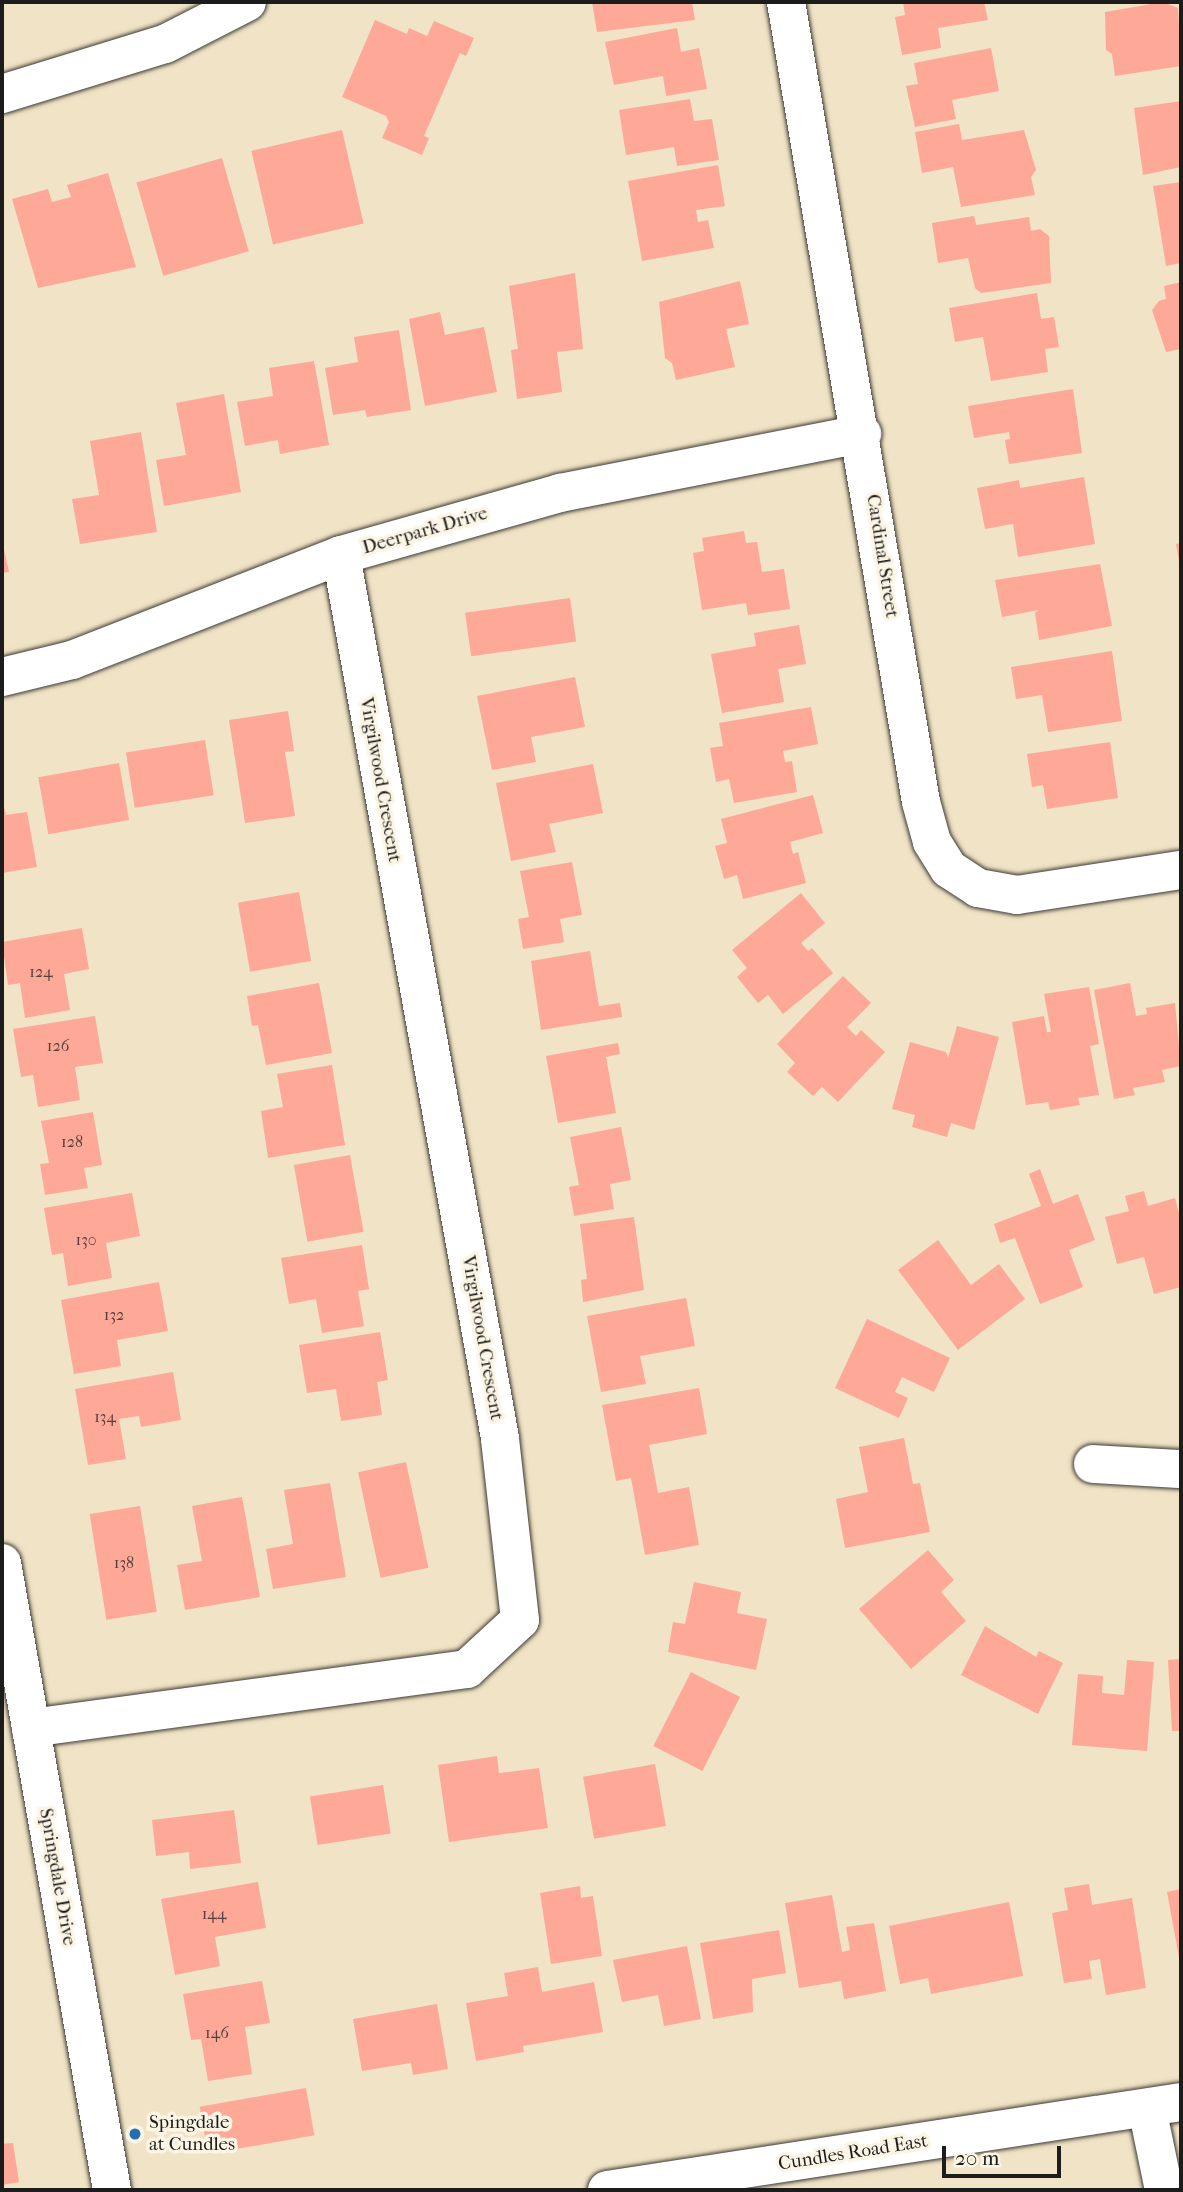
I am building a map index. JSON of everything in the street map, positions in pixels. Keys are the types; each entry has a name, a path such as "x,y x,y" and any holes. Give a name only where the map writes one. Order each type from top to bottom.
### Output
{"street":[{"path":"2,94 165,44 247,2"},
{"name":"Cardinal Street","path":"786,2 862,434 921,802 932,842 949,869 978,888 1017,895 1181,870"},
{"name":"Deerpark Drive","path":"2,677 72,660 341,555 560,493 862,434"},
{"name":"Virgilwood Crescent","path":"31,1728 467,1669 520,1620 500,1438 341,555"},
{"path":"1093,1464 1181,1469"},
{"name":"Springdale Drive","path":"2,1563 112,2190"},
{"path":"1164,2105 1164,2190"},
{"name":"Cundles Road East","path":"607,2190 1164,2105"}],"building":[{"path":"592,2 692,2 695,20 597,32"},
{"path":"903,2 984,2 988,20 938,28 941,48 902,55 895,17 905,15"},
{"path":"1163,2 1178,8 1181,66 1115,76 1112,54 1106,50 1105,12"},
{"path":"375,20 407,34 409,28 427,36 434,21 474,38 466,56 460,53 424,136 429,138 422,155 382,138 389,122 386,116 342,97"},
{"path":"677,28 681,52 699,48 707,89 666,96 663,76 614,85 605,42"},
{"path":"991,48 999,91 952,100 956,119 915,127 906,86 918,84 914,63"},
{"path":"690,99 694,121 712,119 719,160 677,166 674,147 626,155 619,110"},
{"path":"1181,101 1181,167 1143,175 1134,108"},
{"path":"959,124 962,140 1024,130 1036,170 1031,177 1035,195 961,207 953,167 922,173 915,132"},
{"path":"342,130 364,224 273,244 251,151"},
{"path":"222,158 249,251 163,276 136,183"},
{"path":"718,165 725,206 696,210 698,222 708,220 714,248 642,261 628,181"},
{"path":"108,173 136,267 38,288 12,199 48,189 52,202 71,197 67,185"},
{"path":"1181,182 1181,263 1166,266 1153,186"},
{"path":"974,216 976,225 1029,217 1031,231 1040,229 1049,236 1051,283 981,293 975,288 968,258 938,263 932,223"},
{"path":"575,273 583,349 557,352 562,392 517,399 511,350 518,349 509,286"},
{"path":"740,281 749,324 726,329 735,367 676,380 672,363 665,358 659,302"},
{"path":"1181,282 1181,349 1166,352 1152,310 1159,301 1166,299 1164,286"},
{"path":"1037,293 1041,319 1054,317 1059,347 1045,349 1048,372 991,381 983,337 955,342 949,308"},
{"path":"440,312 445,335 484,327 497,392 425,406 409,319"},
{"path":"399,330 411,410 367,417 365,410 333,415 325,368 358,362 354,337"},
{"path":"314,361 329,445 280,454 278,440 245,446 237,402 273,396 269,368"},
{"path":"1073,389 1082,453 1009,464 1005,440 1010,439 1009,432 974,438 968,406"},
{"path":"224,394 241,492 164,506 156,460 186,455 176,403"},
{"path":"141,432 157,532 80,544 72,499 99,495 90,441"},
{"path":"1084,477 1095,544 1018,557 1013,524 985,529 977,488 1019,480 1020,488"},
{"path":"744,531 746,543 757,542 762,572 784,569 790,609 748,615 746,603 702,610 693,553 704,551 702,538"},
{"path":"2,541 9,572 2,573"},
{"path":"1181,543 1181,568 1180,568 1176,544"},
{"path":"1100,564 1112,626 1039,640 1035,613 1039,610 1002,617 995,580"},
{"path":"570,598 576,642 471,656 465,613"},
{"path":"799,625 806,664 778,669 784,702 722,713 711,654 756,646 754,633"},
{"path":"1112,651 1122,721 1048,732 1042,695 1016,699 1011,667"},
{"path":"575,677 585,727 531,737 536,762 492,770 477,696"},
{"path":"811,707 818,744 783,751 785,762 792,761 797,792 734,803 729,779 716,782 710,748 723,746 719,723"},
{"path":"288,711 294,751 285,752 295,816 245,823 229,720"},
{"path":"205,740 214,795 135,808 126,753"},
{"path":"1110,742 1118,798 1047,809 1043,785 1032,787 1027,754"},
{"path":"119,763 129,820 48,834 38,777"},
{"path":"593,764 603,813 549,824 556,852 511,861 496,783"},
{"path":"813,795 823,833 790,842 793,854 798,852 806,883 743,899 737,875 724,879 715,846 727,843 721,819"},
{"path":"2,799 6,815 27,812 37,867 2,873"},
{"path":"572,862 582,915 560,919 564,942 523,949 518,919 529,917 520,871"},
{"path":"299,892 311,961 250,972 238,903"},
{"path":"801,893 825,923 801,943 808,951 812,948 833,973 783,1014 768,995 758,1003 737,977 747,968 732,950"},
{"path":"82,928 89,969 64,974 70,1010 25,1018 20,983 8,985 2,942"},
{"path":"590,951 599,1006 620,1003 622,1017 541,1030 531,961"},
{"path":"843,976 871,1003 847,1027 856,1036 861,1030 885,1052 838,1102 822,1087 813,1096 787,1072 795,1063 777,1044"},
{"path":"319,983 332,1053 266,1065 258,1025 252,1026 247,996"},
{"path":"1130,983 1136,1016 1147,1014 1146,1008 1175,1003 1181,1066 1162,1070 1165,1082 1133,1088 1135,1095 1114,1099 1094,990"},
{"path":"1089,987 1099,1044 1090,1046 1099,1095 1078,1098 1080,1105 1050,1110 1048,1102 1026,1105 1012,1022 1044,1016 1047,1032 1051,1032 1044,994"},
{"path":"95,1016 103,1063 75,1067 80,1100 38,1107 33,1075 21,1077 13,1029"},
{"path":"957,1026 999,1037 974,1130 951,1123 947,1137 912,1127 915,1115 892,1109 910,1042 946,1052 948,1058"},
{"path":"618,1043 620,1054 606,1057 616,1113 558,1123 546,1056"},
{"path":"332,1065 345,1145 268,1158 261,1111 283,1107 277,1074"},
{"path":"93,1112 102,1165 84,1168 88,1188 45,1195 40,1164 49,1163 41,1121"},
{"path":"621,1127 631,1180 610,1184 614,1209 574,1216 569,1187 579,1185 570,1137"},
{"path":"350,1155 364,1232 307,1242 294,1165"},
{"path":"1040,1169 1053,1204 1078,1194 1095,1240 1069,1250 1083,1287 1040,1304 1015,1238 1000,1243 994,1224 1041,1206 1029,1174"},
{"path":"1144,1191 1148,1206 1175,1198 1181,1221 1181,1287 1154,1294 1144,1257 1117,1264 1105,1217 1129,1211 1125,1196"},
{"path":"132,1193 140,1236 106,1243 112,1278 68,1286 63,1253 52,1255 44,1208"},
{"path":"634,1217 644,1290 583,1302 581,1280 587,1279 580,1224"},
{"path":"938,1240 971,1285 999,1264 1025,1299 958,1350 898,1270"},
{"path":"362,1245 369,1289 358,1291 364,1326 322,1333 316,1299 289,1304 281,1258"},
{"path":"159,1282 168,1331 117,1340 121,1366 74,1374 61,1300"},
{"path":"686,1298 695,1346 640,1356 646,1384 601,1392 587,1316"},
{"path":"867,1319 950,1358 934,1392 902,1377 895,1392 908,1398 899,1418 835,1388"},
{"path":"380,1332 388,1380 377,1382 382,1415 341,1421 336,1389 307,1393 299,1345"},
{"path":"173,1372 181,1420 141,1427 139,1416 119,1419 126,1459 88,1465 75,1389"},
{"path":"699,1388 707,1434 649,1445 658,1493 689,1487 699,1545 645,1555 631,1478 616,1481 602,1405"},
{"path":"904,1438 913,1484 920,1483 930,1532 845,1548 836,1499 868,1492 859,1447"},
{"path":"406,1462 428,1568 381,1578 358,1472"},
{"path":"330,1483 346,1577 273,1589 266,1549 293,1544 284,1490"},
{"path":"242,1497 260,1597 185,1610 177,1565 202,1561 192,1506"},
{"path":"140,1506 157,1612 106,1620 90,1514"},
{"path":"928,1550 954,1580 941,1592 966,1621 911,1669 859,1609"},
{"path":"694,1582 741,1592 737,1613 767,1619 756,1670 668,1652 673,1622 685,1624"},
{"path":"985,1626 1036,1657 1039,1651 1063,1663 1038,1714 961,1675"},
{"path":"1181,1659 1181,1731 1172,1731 1168,1660"},
{"path":"1127,1660 1154,1662 1147,1751 1072,1745 1078,1674 1103,1676 1102,1693 1124,1695"},
{"path":"691,1672 740,1697 702,1771 653,1746"},
{"path":"497,1756 499,1773 539,1768 548,1828 449,1842 438,1765"},
{"path":"655,1764 666,1826 594,1839 583,1777"},
{"path":"383,1785 391,1833 318,1845 310,1797"},
{"path":"234,1810 241,1863 190,1869 189,1852 156,1856 152,1820"},
{"path":"258,1882 266,1928 215,1937 220,1966 175,1975 161,1899"},
{"path":"1089,1884 1092,1905 1132,1898 1146,1988 1106,1995 1100,1959 1089,1961 1092,1979 1064,1983 1052,1913 1068,1910 1064,1888"},
{"path":"580,1886 581,1898 593,1896 602,1956 551,1964 540,1893"},
{"path":"1181,1889 1181,1962 1180,1963 1167,1892"},
{"path":"832,1895 842,1952 850,1950 846,1927 874,1923 886,1991 844,1999 841,1981 799,1988 785,1903"},
{"path":"1009,1902 1023,1976 931,1994 928,1978 900,1984 889,1926"},
{"path":"779,1930 786,1973 752,1979 753,2012 713,2019 700,1943"},
{"path":"687,1946 701,2019 664,2026 658,1995 622,2002 613,1960"},
{"path":"538,1967 542,1992 594,1982 603,2032 523,2046 524,2052 476,2061 466,2003 508,1996 504,1973"},
{"path":"262,1981 270,2023 245,2027 252,2074 208,2081 201,2039 191,2040 183,1994"},
{"path":"437,2004 448,2069 413,2075 411,2063 362,2071 353,2019"},
{"path":"306,2088 314,2135 208,2154 200,2107"},
{"path":"13,2143 19,2182 2,2185 2,2144"}],"place":[{"name":"Spingdale at Cundles","path":"135,2134"}]}
